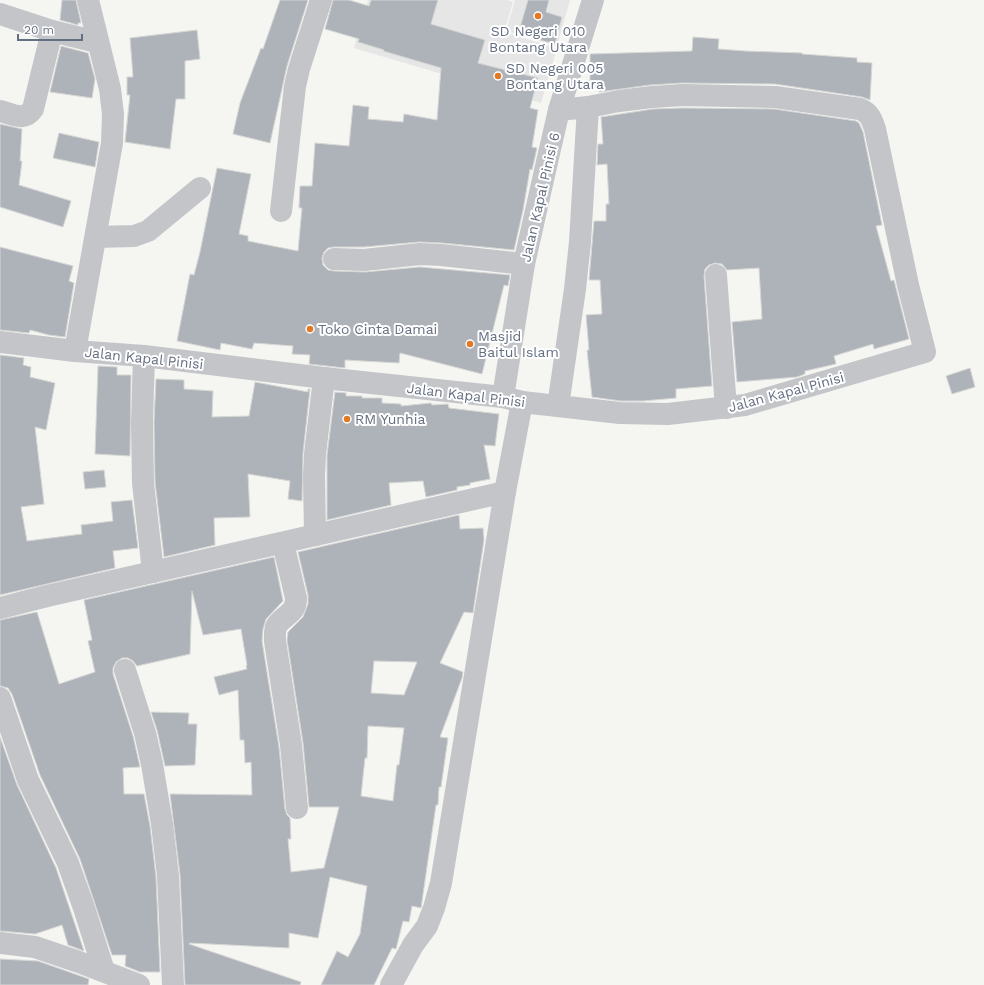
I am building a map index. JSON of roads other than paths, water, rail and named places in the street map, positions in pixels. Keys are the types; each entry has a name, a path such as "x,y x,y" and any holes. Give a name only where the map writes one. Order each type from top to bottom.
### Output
{"street":[{"path":"75,351 112,143 113,114 110,89 97,42 88,0"},
{"path":"282,211 295,86 321,0"},
{"name":"Jalan Kapal Pinisi 6","path":"390,985 413,945 427,926 441,883 505,492 524,264 559,110 593,0"},
{"path":"0,14 52,31 97,42"},
{"path":"0,111 23,117 29,114 33,108 52,31"},
{"name":"Jalan Kapal Pinisi","path":"0,342 75,351 144,356 620,413 668,414 746,405 782,396 925,352 908,285 875,129 867,112 854,108 775,97 691,95 619,100 588,107"},
{"path":"558,406 575,289 580,242 588,107 559,110"},
{"path":"96,237 134,236 148,231 200,188"},
{"path":"334,259 364,260 420,254 524,264"},
{"path":"716,275 726,408"},
{"path":"144,356 142,422 143,483 153,572"},
{"path":"315,535 315,454 324,378"},
{"path":"0,608 505,492"},
{"path":"283,543 296,598 296,604 294,610 277,626 275,641 291,745 297,808"},
{"path":"124,670 145,733 162,824 168,876 173,985"},
{"path":"0,698 28,780 68,863 104,971"},
{"path":"0,943 34,947 104,971 139,985"}],"place":[{"name":"SD Negeri 010 Bontang Utara","path":"538,16"},
{"name":"SD Negeri 005 Bontang Utara","path":"498,76"},
{"name":"Toko Cinta Damai","path":"310,329"},
{"name":"Masjid Baitul Islam","path":"470,344"},
{"name":"RM Yunhia","path":"347,419"}]}
